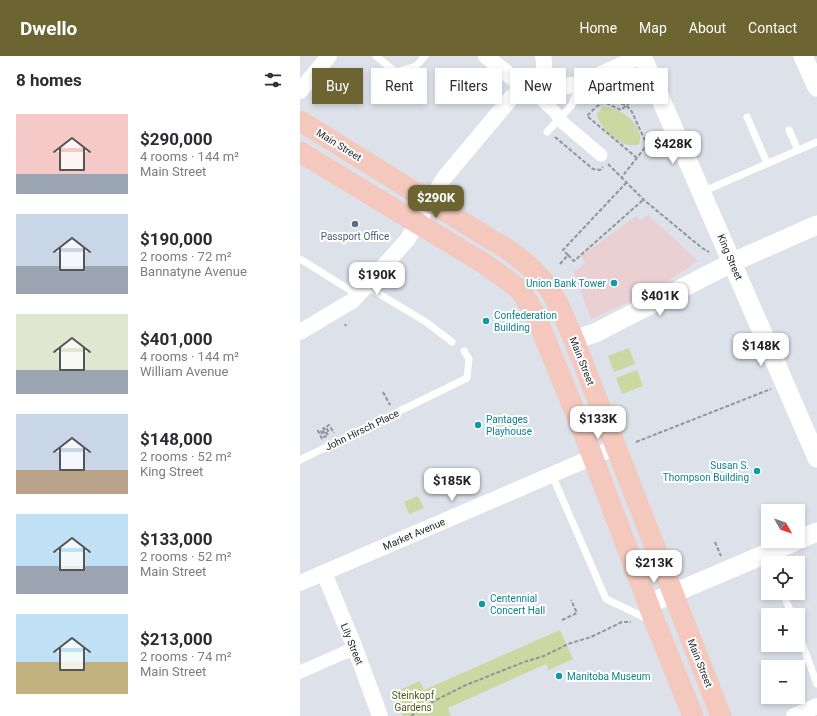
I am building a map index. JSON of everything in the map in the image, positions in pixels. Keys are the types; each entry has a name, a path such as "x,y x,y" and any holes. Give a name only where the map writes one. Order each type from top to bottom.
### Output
{"main road":[{"name":"King Street","path":"642,56 733,262 817,458"},
{"path":"803,56 817,87"},
{"name":"Main Street","path":"300,121 520,258 537,273 555,298 574,340 721,716"},
{"path":"300,152 493,269 523,294 535,314 651,613 693,716"},
{"path":"574,340 595,333 733,262 817,224"},
{"path":"805,537 817,532"},
{"path":"651,613 672,593 769,556 784,548"}],"street":[{"path":"300,91 329,56"},
{"path":"486,56 510,76"},
{"path":"543,56 544,68"},
{"path":"615,68 642,56"},
{"path":"301,330 352,301 362,291 407,240 444,178 510,99"},
{"path":"546,104 560,119 601,155"},
{"name":"Market Avenue","path":"300,583 616,447"},
{"name":"Lily Street","path":"324,573 355,648 380,716"},
{"path":"300,672 355,648"},
{"path":"794,716 817,706"}],"lane":[{"path":"376,56 396,72 416,66 425,56"},
{"path":"547,132 572,105 574,99"},
{"path":"747,117 767,164"},
{"path":"789,130 798,150"},
{"path":"702,192 817,142"},
{"path":"300,259 426,322 452,342"},
{"name":"John Hirsch Place","path":"300,460 467,378 469,358 464,351"},
{"path":"552,475 606,599 651,613"},
{"path":"805,651 817,684"}],"path":[{"path":"626,105 621,110 604,102 596,106 587,116 636,158"},
{"path":"621,178 647,145 632,112 626,105 622,104"},
{"path":"601,155 621,178 644,200 702,248 709,252"},
{"path":"626,183 563,250 574,261 644,200"},
{"path":"560,264 568,255"},
{"path":"636,442 772,388"},
{"path":"383,392 395,414"},
{"path":"323,439 318,431 320,430 324,437 326,436 322,429 324,428 327,434 329,433 326,427 329,424 334,433"},
{"path":"715,542 721,556"},
{"path":"562,620 577,613 571,600"},
{"path":"411,716 428,704 466,685 524,662 544,656 568,644 592,637 622,622 633,622"}],"shaded area":[{"path":"648,215 698,261 653,291 591,319 574,272 586,263 581,256 636,216 640,221"}],"green space":[{"path":"603,107 616,110 630,118 639,130 639,144 626,144 619,141 602,126 597,114"},
{"path":"629,348 635,364 614,372 608,356"},
{"path":"637,370 643,386 622,394 616,378"},
{"path":"418,496 424,508 409,514 404,502"},
{"name":"Steinkopf Gardens","path":"560,630 573,659 549,670 546,664 448,708 451,716 403,716 393,693 420,681 424,690"}],"place":[{"name":"Passport Office","path":"355,224"},
{"name":"Union Bank Tower","path":"614,283"},
{"name":"Confederation Building","path":"486,321"},
{"name":"Pantages Playhouse","path":"478,425"},
{"name":"Susan S. Thompson Building","path":"757,471"},
{"name":"Centennial Concert Hall","path":"482,604"},
{"name":"Manitoba Museum","path":"559,676"}]}
